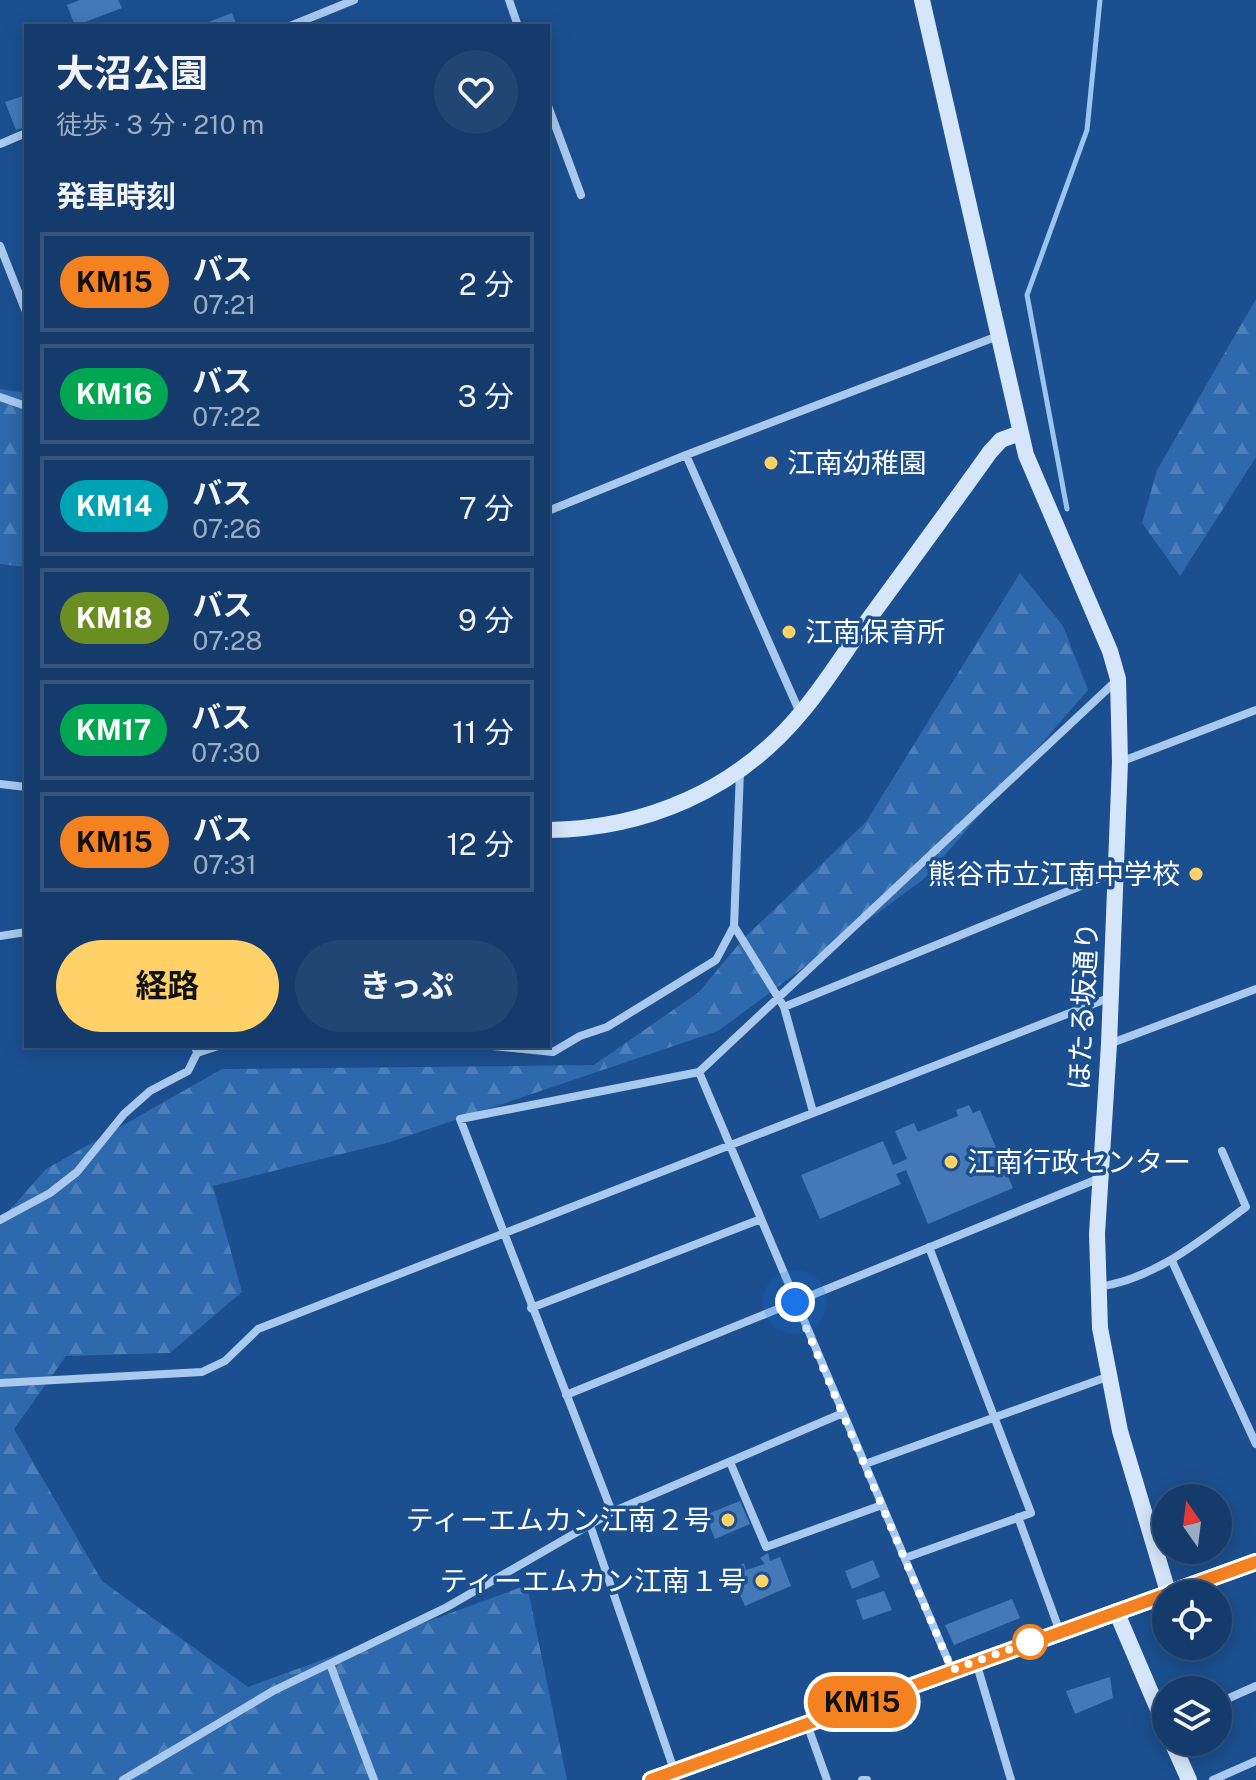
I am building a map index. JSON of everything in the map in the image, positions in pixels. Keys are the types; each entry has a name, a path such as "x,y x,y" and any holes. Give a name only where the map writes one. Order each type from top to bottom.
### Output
{"main road":[{"path":"1203,1580 1256,1562"},
{"path":"651,1780 1152,1598"}],"street":[{"path":"509,0 517,24"},
{"name":"ほたる坂通り","path":"922,0 1020,433 1044,502 1110,651 1118,679 1120,762 1109,1044 1100,1178 1098,1287 1107,1377 1165,1580"},
{"path":"295,24 352,1"},
{"path":"550,111 581,195"},
{"path":"0,144 24,134"},
{"path":"0,246 24,307"},
{"path":"550,510 998,336"},
{"path":"0,397 24,405"},
{"path":"550,830 613,826 658,813 702,794 740,771 800,714 990,452 1001,440 1020,433"},
{"path":"686,455 800,714"},
{"path":"612,1512 460,1119 699,1072 1118,679"},
{"path":"1120,762 1256,710"},
{"path":"512,1048 553,1052 580,1036 607,1027 716,960 734,926 740,771"},
{"path":"0,784 24,787"},
{"path":"784,1007 1115,872"},
{"path":"734,926 784,1007 813,1112"},
{"path":"0,936 24,932"},
{"path":"1109,1044 1256,989"},
{"path":"0,1383 202,1372 225,1361 258,1329 1111,997"},
{"path":"0,1220 50,1193 77,1172 124,1114 150,1091 188,1071 196,1049"},
{"path":"699,1072 952,1670"},
{"path":"1098,1287 1116,1285 1172,1261 1246,1207 1222,1151"},
{"path":"566,1395 1100,1178"},
{"path":"531,1308 761,1219"},
{"path":"905,1558 1031,1513 929,1247"},
{"path":"1172,1261 1256,1444"},
{"path":"865,1464 1107,1377"},
{"path":"123,1780 273,1691 447,1607 612,1512 843,1413"},
{"path":"730,1462 766,1547 882,1505"},
{"path":"1018,1517 1060,1632"},
{"path":"590,1525 674,1772"},
{"path":"1116,1611 1152,1695"},
{"path":"976,1661 1011,1780"},
{"path":"330,1664 374,1780"},
{"path":"1232,1697 1256,1686"},
{"path":"807,1722 827,1780"},
{"path":"1178,1756 1189,1780"},
{"path":"1213,1780 1256,1761"}],"green space":[{"path":"1256,299 1256,457 1180,576 1142,523 1157,470"},
{"path":"0,389 24,393 24,567 0,564"},
{"path":"1020,573 1063,626 1088,690 925,878 718,1031 390,1142 213,1186 242,1292 170,1353 66,1356 14,1429 102,1581 248,1687 527,1585 567,1780 0,1780 0,1221 46,1169 222,1069 594,1065 699,992 744,938 866,822"}],"building":[{"path":"80,0 118,0 122,8 74,24 67,5"},
{"path":"232,13 236,24 203,24"},
{"path":"24,96 24,127 16,130 5,102"},
{"name":"江南行政センター","path":"969,1105 973,1113 980,1110 1013,1188 928,1224 906,1170 896,1174 901,1184 820,1219 801,1175 883,1141 893,1165 907,1159 895,1131 914,1123 918,1132 958,1116 956,1110"},
{"name":"ティーエムカン江南２号","path":"740,1501 750,1524 715,1539 705,1515"},
{"name":"ティーエムカン江南１号","path":"768,1553 770,1561 780,1557 791,1586 745,1606 732,1576 739,1575 736,1567 744,1563 746,1570 765,1564 760,1558"},
{"path":"873,1560 880,1577 852,1589 845,1571"},
{"path":"884,1591 892,1610 863,1620 856,1600"},
{"path":"1012,1599 1020,1618 954,1645 945,1625"},
{"path":"1110,1677 1113,1698 1075,1714 1066,1691"}],"waterway":[{"path":"1067,509 1027,295 1087,130 1100,0"}],"bus line":[{"name":"KM15","path":"651,1780 1256,1562"}],"place":[{"name":"江南幼稚園","path":"771,463"},
{"name":"江南保育所","path":"789,632"},
{"name":"熊谷市立江南中学校","path":"1196,874"},
{"name":"江南行政センター","path":"951,1162"},
{"name":"ティーエムカン江南２号","path":"728,1520"},
{"name":"ティーエムカン江南１号","path":"762,1581"}],"route":[{"path":"795,1302 952,1670 1030,1642"}]}
